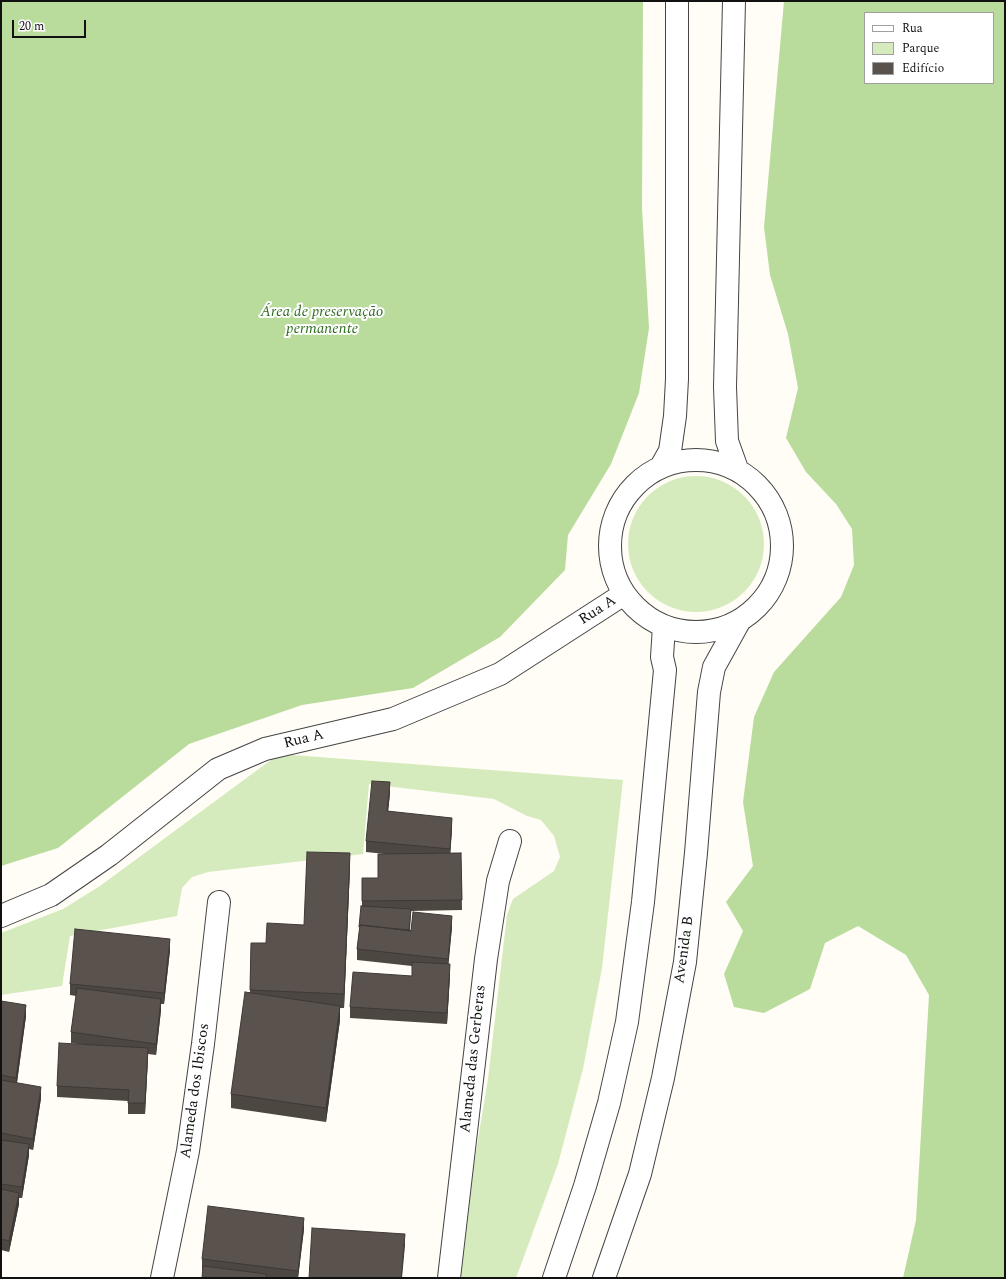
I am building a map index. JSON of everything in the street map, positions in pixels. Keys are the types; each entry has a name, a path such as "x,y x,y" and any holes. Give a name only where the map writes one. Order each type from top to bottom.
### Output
{"street":[{"path":"661,467 670,451 675,416 677,380 677,1"},
{"path":"734,1 725,387 727,441 737,469"},
{"name":"Avenida B","path":"681,460 709,460 737,469 759,487 775,511 782,538 780,567 769,594 750,615 725,628 697,633 668,629 643,615 624,594 612,568 609,540 616,512 631,488 654,470 661,467 681,460"},
{"name":"Rua A","path":"1,916 51,895 109,855 218,769 265,749 393,719 493,677 624,594"},
{"name":"Avenida B","path":"604,1278 640,1174 663,1078 685,962 709,692 717,661 740,620"},
{"path":"554,1278 585,1186 609,1103 627,1022 643,902 665,678 662,657 664,626"},
{"name":"Alameda das Gerberas","path":"449,1278 486,959 498,881 510,841"},
{"name":"Alameda dos Ibiscos","path":"162,1278 189,1143 203,1044 219,902"}],"green space":[{"name":"Área de preservação permanente","path":"1,1 643,1 642,208 649,328 639,393 611,464 568,535 565,570 500,637 413,688 302,705 189,744 58,848 1,866"},
{"path":"784,1 1005,1 1005,1278 903,1278 916,1220 929,995 906,955 858,926 825,943 810,989 764,1013 734,1007 724,974 743,931 726,902 753,866 743,802 754,717 774,672 841,597 854,565 852,529 836,504 806,472 786,438 798,388 788,334 770,275 764,227"},
{"path":"689,476 703,476 722,481 734,487 749,501 759,518 763,531 763,557 759,570 753,582 739,597 734,601 716,609 703,612 689,612 670,607 658,601 643,587 639,582 631,564 628,551 628,537 633,518 639,506 653,491 658,487 676,479"},
{"path":"279,754 623,780 602,968 583,1069 558,1164 516,1278 455,1278 488,1079 507,915 513,899 554,871 560,857 554,836 541,820 527,816 494,799 369,784 363,854 208,872 192,877 182,888 177,916 70,936 62,986 1,995 1,933 63,909 100,886"}],"building":[{"path":"372,781 390,782 387,811 452,818 450,849 366,841"},
{"path":"307,852 350,853 344,994 250,990 251,943 266,943 267,923 304,925"},
{"path":"461,853 462,900 362,901 362,878 378,878 378,854"},
{"path":"361,906 411,909 409,930 360,925 359,927"},
{"path":"413,912 452,916 448,959 357,949 360,925 411,931"},
{"path":"75,929 170,939 164,993 70,984"},
{"path":"412,962 450,964 447,1013 350,1007 353,972 412,976"},
{"path":"77,988 161,999 156,1044 71,1032"},
{"path":"245,992 340,1006 326,1108 231,1094"},
{"path":"1,1001 26,1005 16,1078 1,1075"},
{"path":"59,1043 148,1048 145,1103 128,1103 129,1090 57,1086"},
{"path":"1,1080 41,1087 33,1139 1,1133"},
{"path":"1,1140 29,1144 22,1187 1,1184"},
{"path":"1,1189 19,1193 9,1241 1,1239"},
{"path":"208,1206 304,1218 298,1271 202,1259"},
{"path":"312,1228 405,1234 401,1278 309,1278"},
{"path":"203,1266 266,1274 266,1278 202,1278"}]}
